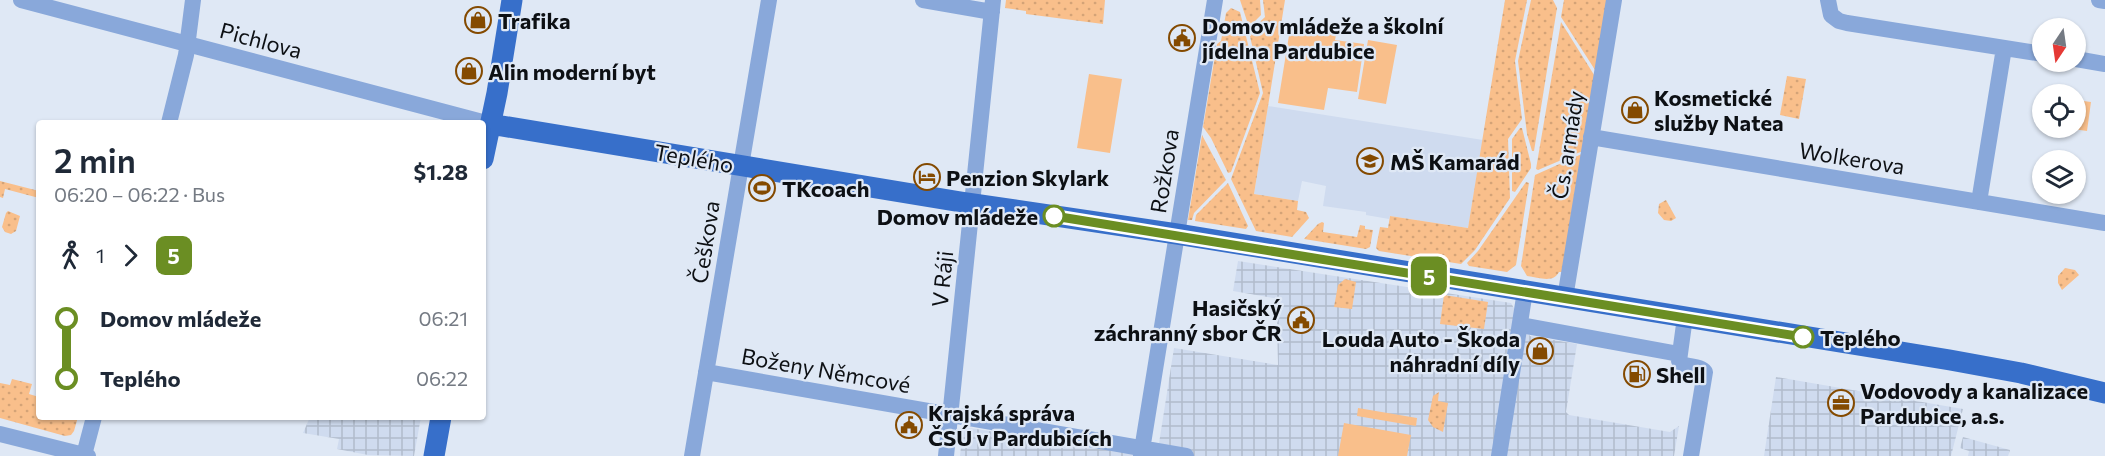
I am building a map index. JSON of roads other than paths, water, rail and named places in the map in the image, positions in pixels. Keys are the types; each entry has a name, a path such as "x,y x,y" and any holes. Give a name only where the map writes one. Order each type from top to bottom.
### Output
{"main road":[{"path":"486,144 512,0"},
{"name":"Teplého","path":"490,124 972,204 1177,234 1685,317 2020,373 2105,393"},
{"path":"434,456 440,420"}],"street":[{"name":"Pichlova","path":"21,0 475,120"},
{"path":"170,120 188,44 188,27 193,0"},
{"name":"Češkova","path":"692,456 769,0"},
{"path":"923,0 993,6"},
{"name":"Rožkova","path":"1142,452 1215,0"},
{"name":"Čs. armády","path":"1565,298 1614,0"},
{"path":"1828,0 1831,15 1839,21 2032,52"},
{"path":"2099,0 2105,1"},
{"name":"V Ráji","path":"946,456 993,6"},
{"path":"1979,202 2004,48"},
{"path":"2086,61 2105,64"},
{"name":"Pichlova","path":"486,123 490,124"},
{"name":"Wolkerova","path":"1592,137 2105,223"},
{"path":"1500,450 1525,291"},
{"path":"1685,317 1679,354 1680,363 1701,368 1705,372 1691,456"},
{"path":"1520,325 1679,354"},
{"name":"Boženy Němcové","path":"706,372 950,414 1142,452 1186,456"},
{"path":"0,434 86,456 93,420"}],"place":[{"name":"Trafika","path":"478,20"},
{"name":"Domov mládeže a školní jídelna Pardubice","path":"1182,38"},
{"name":"Alin moderní byt","path":"469,71"},
{"name":"Kosmetické služby Natea","path":"1635,110"},
{"name":"MŠ Kamarád","path":"1370,161"},
{"name":"Penzion Skylark","path":"927,177"},
{"name":"TKcoach","path":"762,188"},
{"name":"Domov mládeže","path":"1054,216"},
{"name":"Hasičský záchranný sbor ČR","path":"1301,320"},
{"name":"Teplého","path":"1803,337"},
{"name":"Louda Auto - Škoda náhradní díly","path":"1540,351"},
{"name":"Shell","path":"1637,374"},
{"name":"Vodovody a kanalizace Pardubice, a.s.","path":"1841,403"},
{"name":"Krajská správa ČSÚ v Pardubicích","path":"909,425"}]}
